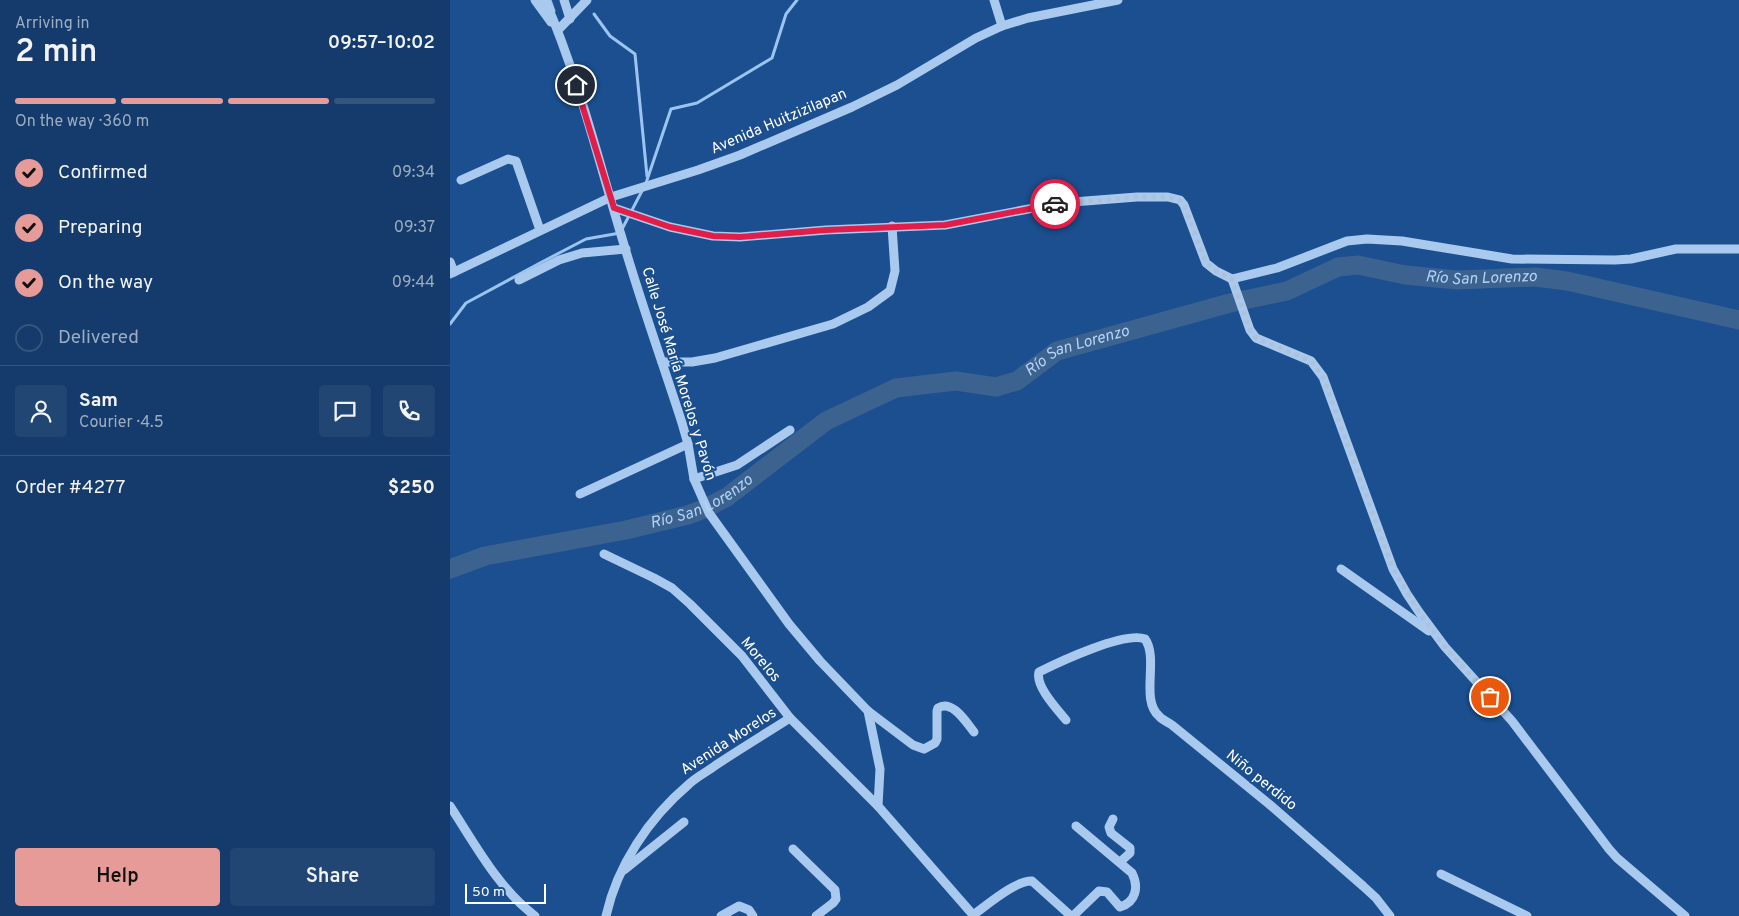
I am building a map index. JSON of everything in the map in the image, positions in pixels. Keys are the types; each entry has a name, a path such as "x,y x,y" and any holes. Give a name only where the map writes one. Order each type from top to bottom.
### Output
{"street":[{"path":"535,0 558,30"},
{"path":"545,0 558,30 611,197"},
{"path":"564,0 570,19"},
{"path":"558,30 587,0"},
{"path":"994,0 1002,26"},
{"name":"Avenida Huitzizilapan","path":"452,273 611,197 731,158 852,107 897,85 976,38 1002,26 1028,18 1118,0"},
{"path":"460,180 508,159 516,161 540,230"},
{"name":"Calle José María Morelos y Pavón","path":"611,197 618,226 688,444 696,483 709,513 789,624 868,711 913,745 924,750 935,743 937,739 937,711 942,705 953,708 974,732"},
{"path":"614,208 670,227 713,236 740,237 892,226 945,225 1060,203 1137,197 1168,197 1180,200 1184,205 1206,263 1216,271 1232,279 1277,268 1347,241 1367,239 1402,241 1512,259 1616,260 1631,259 1676,249 1739,248"},
{"path":"662,362 692,362 715,358 833,324 868,307 890,291 895,272 892,226"},
{"path":"518,280 559,260 582,253 624,245"},
{"path":"450,262 452,273"},
{"path":"1232,279 1250,330 1256,338 1311,361 1323,377 1393,569 1419,612 1466,671 1512,721 1609,849 1685,916"},
{"path":"696,483 737,465 790,430"},
{"path":"580,494 688,444"},
{"name":"Morelos","path":"604,554 672,588 690,604 742,656 790,718 878,806"},
{"path":"1341,569 1436,635"},
{"name":"Niño perdido","path":"1066,720 1042,688 1038,680 1039,672 1103,646 1134,638 1145,640 1148,643 1153,708 1158,716 1172,725 1269,804 1376,898 1390,916"},
{"path":"868,711 880,769 878,806 973,916 1014,886 1026,880 1032,881 1072,916 1099,891 1107,892 1120,907 1132,899 1136,892 1137,883 1132,873 1076,826"},
{"name":"Avenida Morelos","path":"606,916 609,902 622,872 641,837 670,802 689,783 790,718"},
{"path":"450,806 504,886 535,916"},
{"path":"1113,819 1109,827 1111,833 1130,848 1130,853 1120,862"},
{"path":"622,872 684,822"},
{"path":"793,849 835,890 836,899 816,916"},
{"path":"1441,874 1527,916"},
{"path":"721,916 739,906 748,914"}],"waterway":[{"path":"550,0 554,11"},
{"path":"646,183 671,109 697,103 772,58 786,14 797,0"},
{"path":"594,14 610,36 635,54 647,176"},
{"path":"450,324 466,303 540,263 586,239 620,233 643,189"},
{"name":"Río San Lorenzo","path":"450,569 485,556 626,530 688,515 704,509 727,497 826,421 896,388 956,381 996,387 1017,381 1057,351 1230,303 1287,291 1338,267 1358,265 1405,275 1457,280 1535,277 1567,281 1739,320"}],"way so far":[{"path":"1055,204 1137,197 1168,197 1180,200 1184,205 1206,263 1216,271 1232,279 1250,330 1256,338 1311,361 1323,377 1393,569 1419,612 1445,647 1490,697"}],"route":[{"path":"576,85 614,208 670,227 713,236 740,237 826,230 945,225 1055,204"}]}
